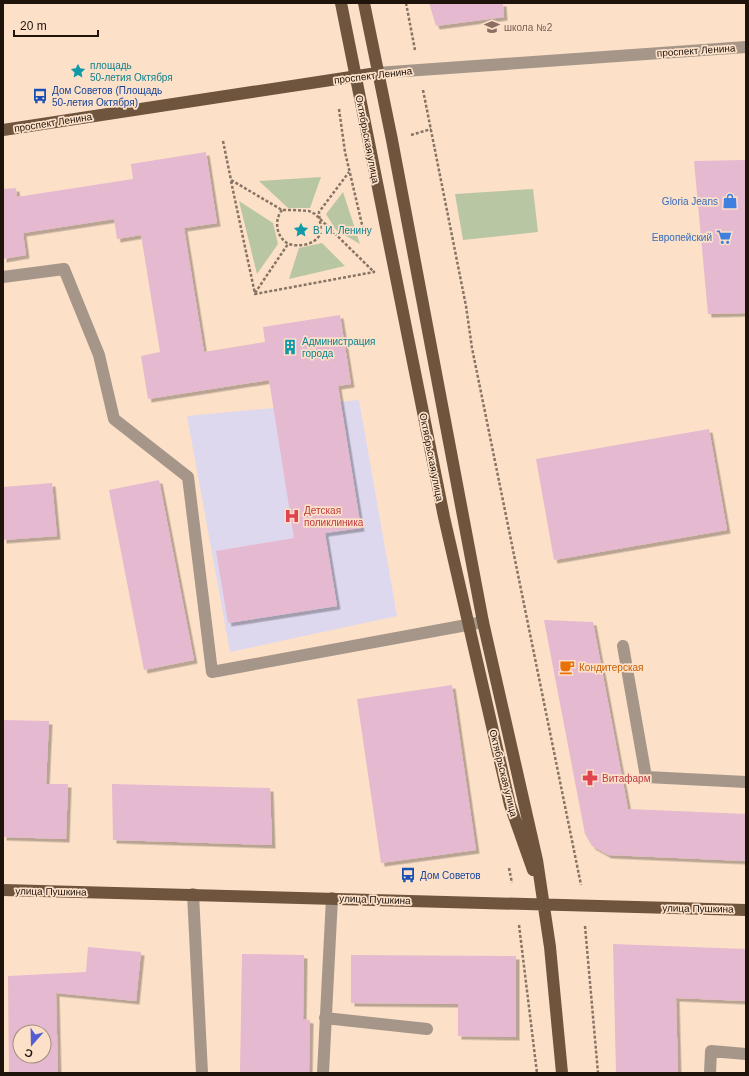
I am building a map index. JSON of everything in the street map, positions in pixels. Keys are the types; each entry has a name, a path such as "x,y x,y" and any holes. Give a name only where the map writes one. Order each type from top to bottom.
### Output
{"main road":[{"name":"Октябрьская улица","path":"341,3 444,517 510,805 544,905"},
{"name":"Октябрьская улица","path":"364,3 377,73 394,148 483,622 537,860 550,947 562,1073"},
{"name":"проспект Ленина","path":"3,130 377,73"},
{"name":"улица Пушкина","path":"3,890 746,910"}],"street":[{"name":"проспект Ленина","path":"377,73 746,47"},
{"path":"3,277 64,269 99,354 114,419 188,477 212,672 483,622"},
{"path":"623,646 646,777 746,782"},
{"path":"193,894 202,1073"},
{"path":"323,1073 332,898"},
{"path":"325,1018 427,1029"},
{"path":"710,1073 710,1051 746,1054"}],"path":[{"path":"406,3 466,306 472,348 581,884 598,1073"},
{"path":"340,121 344,152 364,234"},
{"path":"223,141 255,294"},
{"path":"282,210 276,223 283,240 288,244 299,245 316,240 320,234 321,226 319,212 349,171"},
{"path":"231,179 282,210 309,211 315,214 374,272"},
{"path":"255,294 288,244"},
{"path":"372,265 374,272"},
{"path":"255,294 374,272"},
{"path":"508,863 516,904 537,1073"}],"shaded area":[{"name":"Детская поликлиника","path":"359,400 397,616 230,652 187,416"}],"green space":[{"path":"321,177 310,208 288,208 259,181"},
{"path":"533,189 538,232 463,240 455,194"},
{"path":"343,192 360,244 336,230 326,214"},
{"path":"239,201 273,223 278,244 257,274"},
{"path":"322,243 345,266 289,279 299,248"}],"building":[{"path":"429,3 503,3 504,17 436,26"},
{"name":"Администрация города","path":"206,152 217,223 184,228 204,352 265,342 263,327 340,315 351,384 338,386 361,528 325,533 337,606 228,623 216,551 294,538 269,380 148,399 141,356 160,352 141,235 117,239 114,219 23,233 26,255 3,259 3,189 16,188 17,197 133,179 131,164"},
{"name":"Европейский","path":"746,160 746,313 708,314 694,161"},
{"path":"709,429 727,530 554,560 536,459"},
{"path":"159,480 194,660 144,670 109,490"},
{"path":"52,483 57,536 3,540 3,487"},
{"path":"544,620 593,622 628,809 746,814 746,861 608,855 592,846 585,834"},
{"path":"452,685 476,850 381,863 357,699"},
{"path":"3,720 49,721 46,784 68,784 66,839 3,837"},
{"path":"112,784 270,788 272,845 113,840"},
{"path":"613,944 746,949 746,1001 676,998 678,1072 616,1073"},
{"path":"88,947 141,952 136,1001 56,993 58,1073 9,1073 8,976 86,972"},
{"path":"242,954 304,955 303,1019 310,1020 309,1073 240,1073"},
{"path":"351,955 516,956 516,1037 458,1036 458,1004 351,1003"}],"place":[{"name":"школа №2","path":"492,27"},
{"name":"площадь 50-летия Октября","path":"78,71"},
{"name":"Дом Советов (Площадь 50‐летия Октября)","path":"40,96"},
{"name":"Gloria Jeans","path":"730,201"},
{"name":"В. И. Ленину","path":"301,230"},
{"name":"Европейский","path":"724,237"},
{"name":"Администрация города","path":"290,347"},
{"name":"Детская поликлиника","path":"292,516"},
{"name":"Кондитерская","path":"567,667"},
{"name":"Витафарм","path":"590,778"},
{"name":"Дом Советов","path":"408,875"}]}
